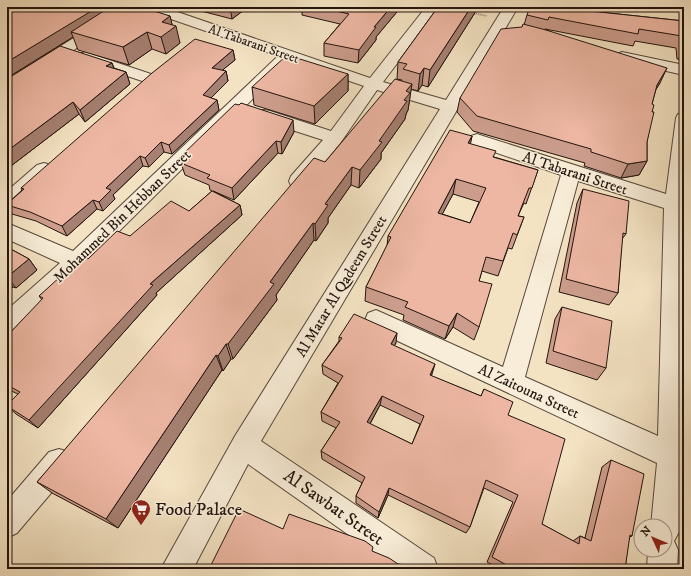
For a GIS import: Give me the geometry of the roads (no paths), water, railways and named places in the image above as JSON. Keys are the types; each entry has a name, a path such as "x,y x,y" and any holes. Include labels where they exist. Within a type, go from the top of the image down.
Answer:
{"street":[{"path":"7,87 132,7"},
{"name":"Al Tabarani Street","path":"150,7 204,34 288,55 373,84 450,106"},
{"path":"284,198 335,138 373,84 433,7"},
{"name":"Al Matar Al Qadeem Street","path":"176,569 244,445 450,106 506,21"},
{"path":"64,51 149,78"},
{"path":"608,54 684,70"},
{"name":"Mohammed Bin Hebban Street","path":"7,324 76,261 288,55"},
{"path":"236,106 335,138"},
{"path":"667,518 677,458 674,204 684,118"},
{"name":"Al Tabarani Street","path":"477,140 571,172 674,204"},
{"path":"7,202 54,160"},
{"path":"511,382 571,172"},
{"path":"7,230 76,261"},
{"name":"Al Zaitouna Street","path":"376,320 677,458"},
{"path":"7,523 74,445"},
{"name":"Al Sawbat Street","path":"244,445 423,569"},
{"path":"662,569 663,558"}],"place":[{"name":"Food Palace","path":"141,526"}]}
